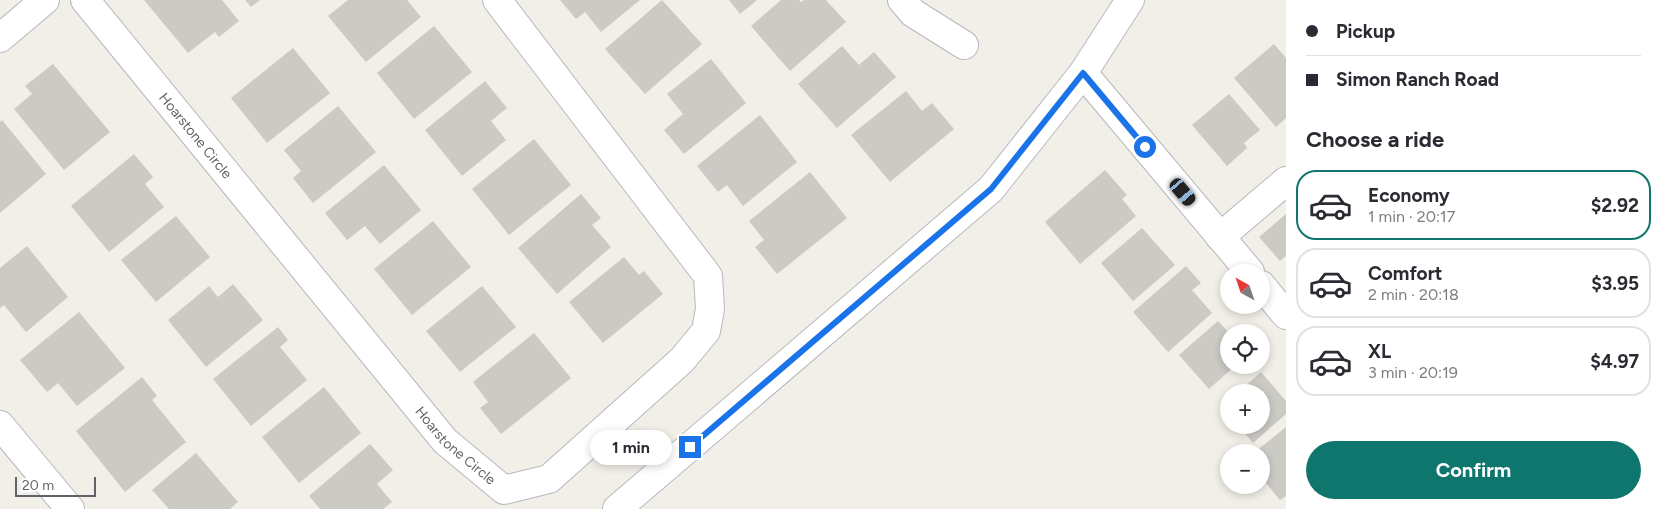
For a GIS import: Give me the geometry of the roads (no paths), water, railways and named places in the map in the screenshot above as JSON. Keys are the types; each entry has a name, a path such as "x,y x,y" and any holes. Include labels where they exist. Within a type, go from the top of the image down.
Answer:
{"street":[{"path":"0,38 46,0"},
{"name":"Hoarstone Circle","path":"85,0 444,441 504,490 549,479 556,473 682,360 706,331 710,310 708,276 497,0"},
{"path":"902,0 913,13 964,45"},
{"path":"618,509 991,189 1083,73 1130,0"},
{"path":"1083,73 1243,264"},
{"path":"1220,237 1286,181"},
{"path":"1270,296 1286,315"},
{"path":"0,425 70,509"}]}
